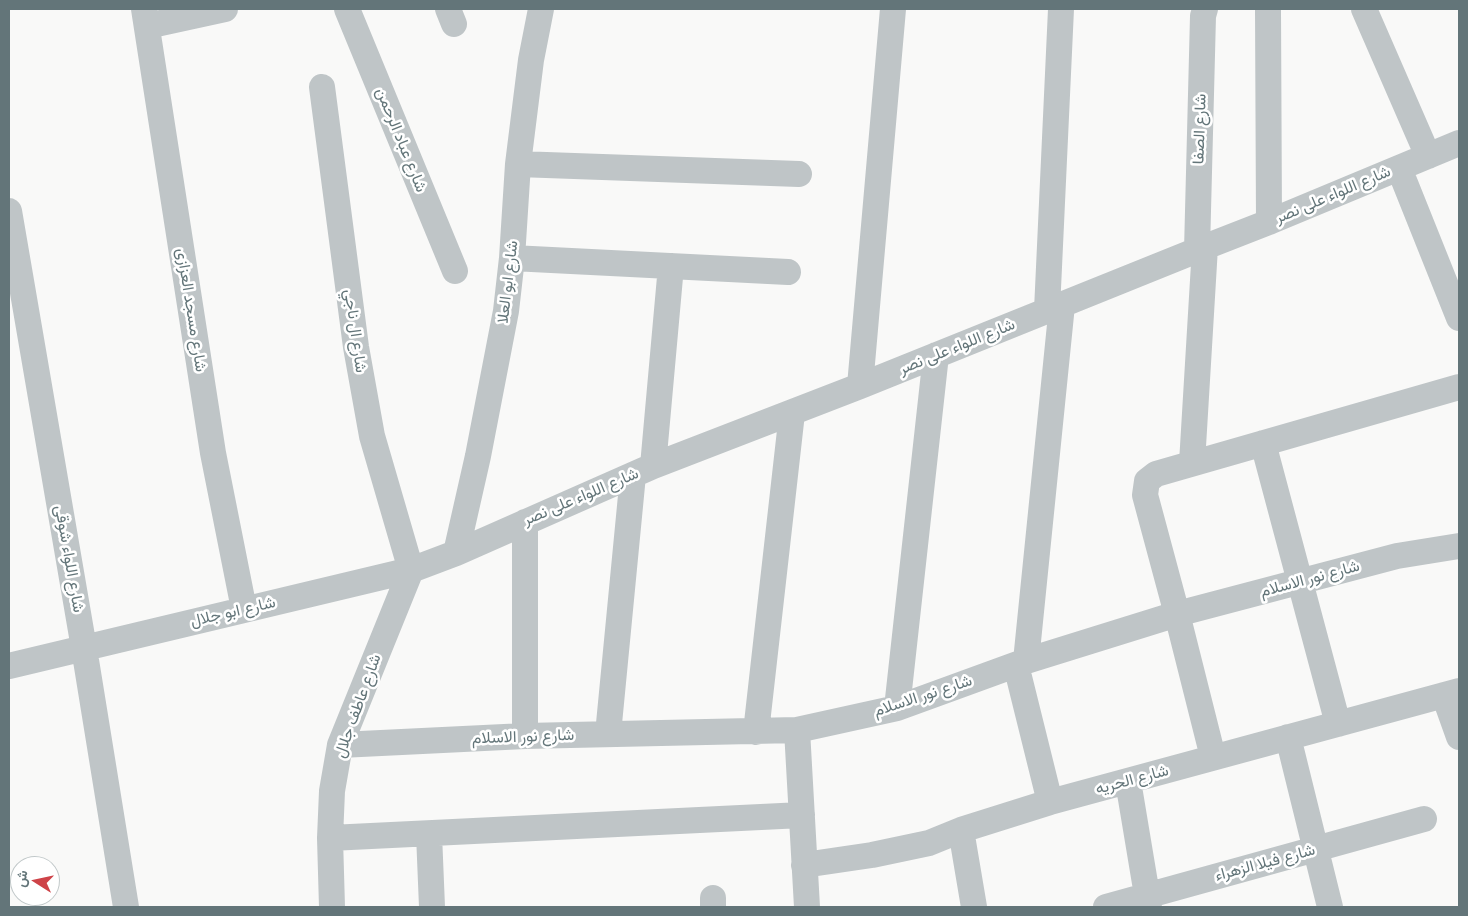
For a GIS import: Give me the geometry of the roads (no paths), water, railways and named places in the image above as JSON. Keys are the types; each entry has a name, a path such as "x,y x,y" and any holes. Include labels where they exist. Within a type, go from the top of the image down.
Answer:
{"street":[{"path":"146,17 225,9"},
{"name":"شارع عباد الرحمن","path":"347,9 455,271"},
{"name":"شارع ابو العلا","path":"456,552 478,456 506,311 512,258 518,164 531,60 540,9"},
{"path":"860,386 894,9"},
{"path":"1050,802 1021,663 1055,308 1061,9"},
{"name":"شارع الصفا","path":"1192,463 1201,248 1203,16 1205,9"},
{"path":"1268,9 1269,222"},
{"path":"1364,9 1428,156"},
{"name":"شارع مسجد العزازى","path":"146,17 213,453 244,609"},
{"name":"شارع ال ناجي","path":"322,87 356,347 372,436 411,570"},
{"name":"شارع اللواء على نصر","path":"456,552 643,471 1269,222 1459,143"},
{"path":"518,164 799,174"},
{"path":"1399,168 1459,318"},
{"name":"شارع اللواء شوقى","path":"9,211 84,648 126,907"},
{"path":"512,258 788,272"},
{"path":"608,734 671,266"},
{"path":"897,708 936,355"},
{"path":"1213,757 1145,495 1147,481 1156,474 1192,463 1459,387"},
{"path":"756,732 792,413"},
{"path":"1263,443 1338,724"},
{"path":"525,522 525,736"},
{"name":"شارع نور الاسلام","path":"340,745 525,736 798,730 897,708 1021,663 1177,614 1397,556 1459,546"},
{"name":"شارع ابو جلال","path":"9,666 411,570 456,552"},
{"name":"شارع عاطف جلال","path":"332,907 330,838 332,791 340,745 411,570"},
{"path":"1452,693 1459,737"},
{"name":"شارع الحريه","path":"804,865 872,855 929,843 961,830 1050,802 1452,693"},
{"path":"798,730 807,907"},
{"path":"1288,737 1330,907"},
{"path":"1128,781 1148,902"},
{"path":"330,838 802,815"},
{"name":"شارع فيلا الزهراء","path":"1106,907 1148,902 1316,849 1424,819"},
{"path":"961,830 974,907"},
{"path":"429,834 432,907"}]}
